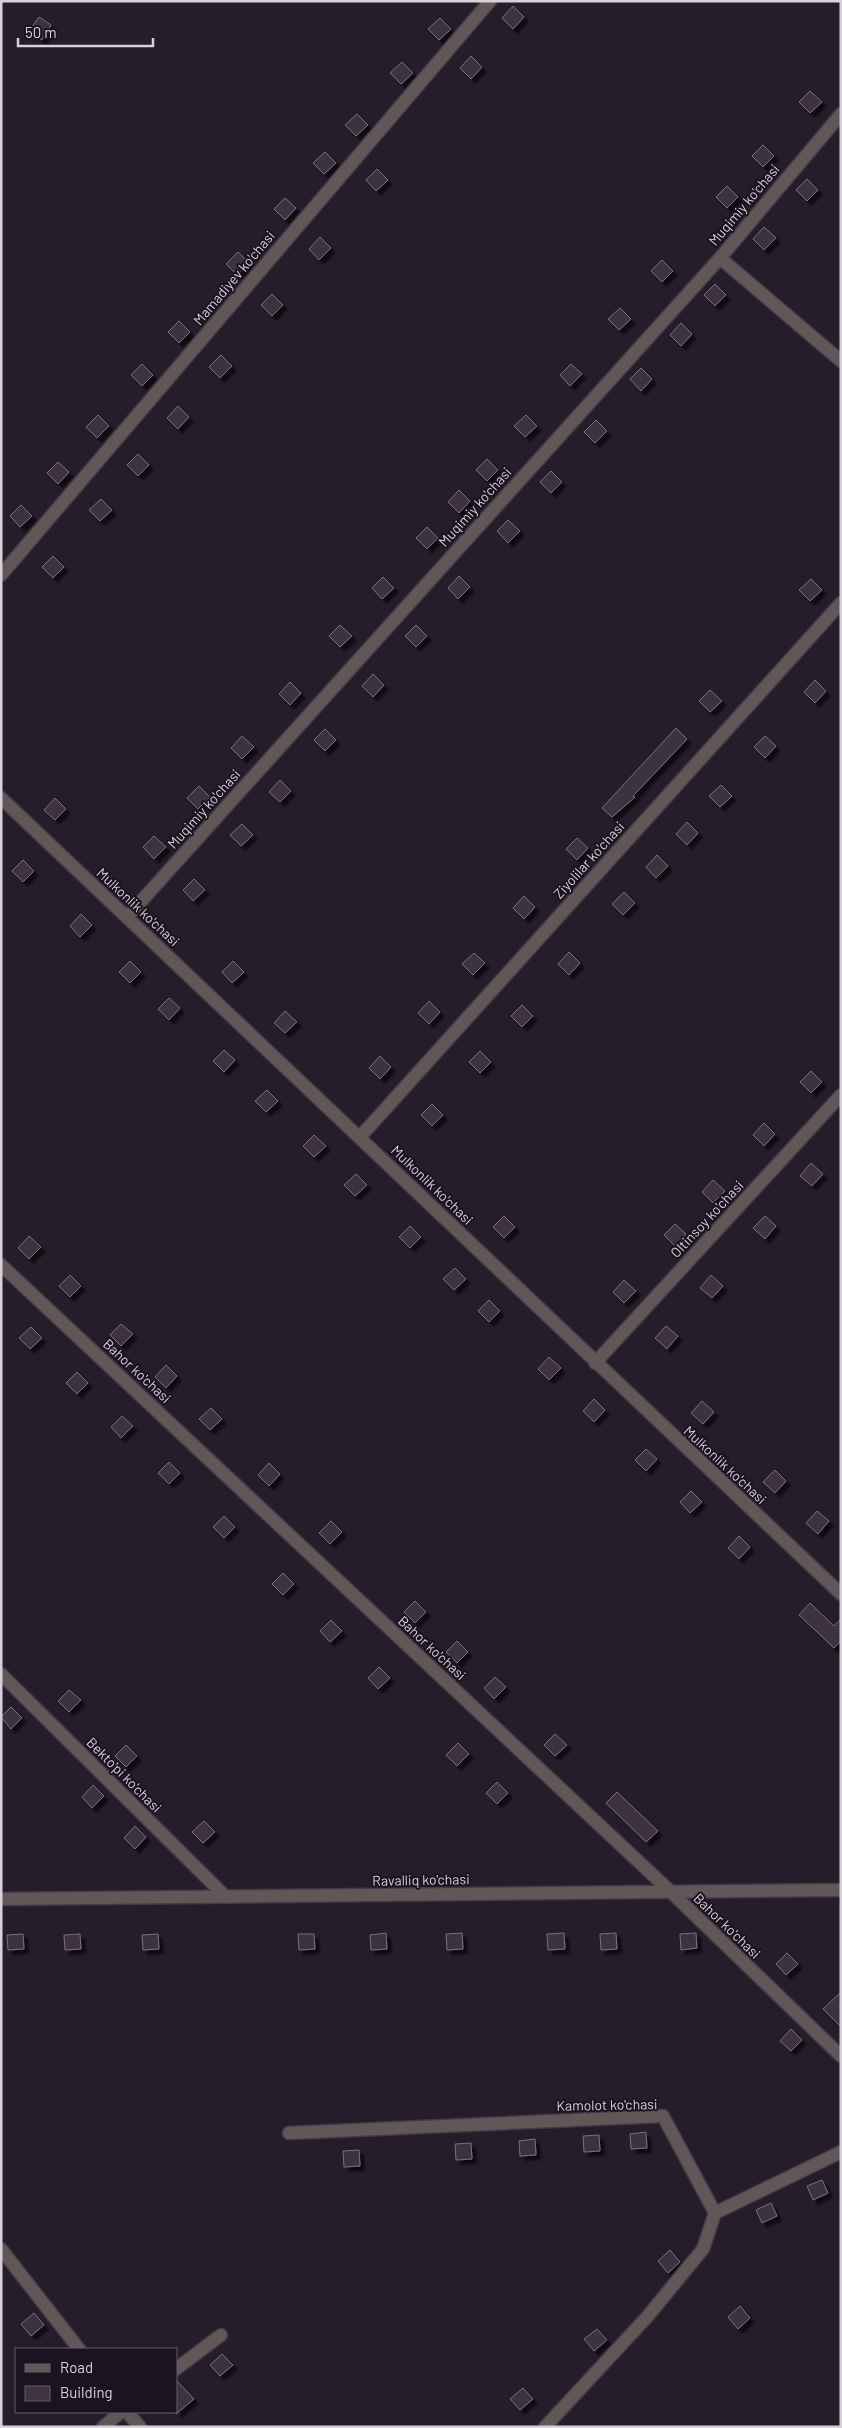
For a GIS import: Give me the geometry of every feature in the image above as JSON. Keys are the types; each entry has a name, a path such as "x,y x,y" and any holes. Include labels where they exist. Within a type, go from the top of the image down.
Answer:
{"street":[{"name":"Mamadiyev ko'chasi","path":"1,574 490,1"},
{"name":"Muqimiy ko'chasi","path":"127,917 720,258 841,114"},
{"path":"720,258 841,361"},
{"name":"Ziyolilar ko'chasi","path":"360,1137 841,603"},
{"name":"Mulkonlik ko'chasi","path":"1,798 360,1137 595,1363 841,1594"},
{"name":"Oltinsoy ko'chasi","path":"595,1363 841,1095"},
{"name":"Bahor ko'chasi","path":"1,1265 671,1892 841,2056"},
{"name":"Bekto'pi ko'chasi","path":"1,1674 226,1897"},
{"name":"Ravalliq ko'chasi","path":"1,1899 841,1890"},
{"name":"Kamolot ko'chasi","path":"288,2133 663,2116 715,2213"},
{"path":"546,2427 646,2317 703,2249 715,2213 841,2152"},
{"path":"1,2249 78,2348"},
{"path":"178,2368 222,2335"},
{"path":"103,2427 120,2413"},
{"path":"128,2413 140,2427"}],"building":[{"path":"513,6 524,17 513,29 502,18"},
{"path":"39,17 51,25 42,40 29,31"},
{"path":"440,18 451,29 439,40 428,29"},
{"path":"471,56 482,67 471,79 460,68"},
{"path":"402,62 413,73 401,84 390,73"},
{"path":"810,91 822,102 810,113 799,102"},
{"path":"357,114 368,125 356,136 345,125"},
{"path":"763,145 774,156 763,167 752,156"},
{"path":"325,152 336,163 324,174 313,163"},
{"path":"377,169 388,180 376,191 366,180"},
{"path":"807,179 818,190 807,201 796,190"},
{"path":"727,186 738,197 727,208 716,197"},
{"path":"285,198 296,208 285,220 274,209"},
{"path":"764,227 776,238 764,250 753,239"},
{"path":"320,237 331,248 319,260 309,249"},
{"path":"238,252 249,263 237,275 226,264"},
{"path":"662,260 673,271 662,282 651,271"},
{"path":"715,284 726,295 715,306 704,295"},
{"path":"272,294 283,305 272,316 261,305"},
{"path":"620,308 631,319 619,330 608,319"},
{"path":"179,321 190,332 179,343 168,332"},
{"path":"681,323 692,334 681,346 670,335"},
{"path":"221,355 232,366 220,378 209,367"},
{"path":"142,364 153,375 142,386 131,375"},
{"path":"571,364 582,374 570,386 560,375"},
{"path":"641,368 652,379 641,391 630,379"},
{"path":"178,406 189,417 178,429 167,418"},
{"path":"98,415 109,426 97,438 86,427"},
{"path":"526,415 537,426 525,437 514,426"},
{"path":"596,420 607,431 595,443 584,432"},
{"path":"138,454 149,465 138,476 127,465"},
{"path":"487,459 498,470 487,481 476,470"},
{"path":"58,462 69,472 58,484 47,473"},
{"path":"551,471 562,482 551,493 540,482"},
{"path":"459,490 470,501 459,513 448,502"},
{"path":"101,499 112,510 100,521 89,510"},
{"path":"21,505 32,516 20,527 10,516"},
{"path":"508,520 520,531 508,543 497,531"},
{"path":"427,527 438,538 427,549 416,538"},
{"path":"53,556 64,567 53,578 42,567"},
{"path":"459,576 470,587 458,599 448,588"},
{"path":"383,577 394,588 382,599 372,588"},
{"path":"811,579 822,590 810,601 799,590"},
{"path":"340,625 352,636 340,647 329,636"},
{"path":"416,625 427,636 416,647 405,636"},
{"path":"373,674 384,685 373,697 362,686"},
{"path":"815,680 826,691 815,703 804,692"},
{"path":"290,682 301,693 290,705 279,694"},
{"path":"710,690 722,701 710,712 699,701"},
{"path":"676,728 687,739 633,796 635,797 612,817 602,808"},
{"path":"325,729 336,740 325,751 314,740"},
{"path":"242,736 254,747 242,759 231,748"},
{"path":"765,736 776,746 765,758 754,747"},
{"path":"280,780 291,791 280,802 269,792"},
{"path":"721,785 732,796 720,807 709,796"},
{"path":"199,786 210,797 198,809 187,798"},
{"path":"55,798 66,809 55,820 44,810"},
{"path":"687,822 698,833 687,845 676,834"},
{"path":"242,824 253,835 241,846 230,835"},
{"path":"154,836 166,847 154,859 143,847"},
{"path":"577,838 588,848 577,860 566,849"},
{"path":"657,855 668,866 656,878 646,867"},
{"path":"23,860 34,871 23,882 12,871"},
{"path":"194,879 205,890 193,901 183,890"},
{"path":"624,892 635,903 623,915 612,904"},
{"path":"524,896 535,907 524,919 513,908"},
{"path":"81,914 92,925 80,937 70,926"},
{"path":"569,952 580,963 569,975 558,964"},
{"path":"474,953 485,963 473,975 462,964"},
{"path":"130,961 141,972 130,983 119,972"},
{"path":"233,961 244,972 232,983 222,972"},
{"path":"169,998 180,1008 169,1020 158,1009"},
{"path":"429,1001 440,1012 429,1024 418,1013"},
{"path":"522,1005 533,1016 522,1027 511,1016"},
{"path":"285,1011 297,1022 285,1033 274,1023"},
{"path":"224,1050 235,1060 224,1072 213,1061"},
{"path":"480,1051 491,1062 480,1073 469,1062"},
{"path":"380,1056 391,1067 380,1079 369,1068"},
{"path":"811,1071 822,1082 811,1093 800,1082"},
{"path":"267,1090 278,1101 266,1112 255,1101"},
{"path":"432,1104 443,1115 432,1126 421,1115"},
{"path":"764,1123 775,1134 764,1146 753,1135"},
{"path":"314,1135 326,1146 314,1157 303,1146"},
{"path":"811,1163 823,1174 812,1186 800,1176"},
{"path":"356,1174 367,1185 355,1196 344,1185"},
{"path":"713,1180 725,1191 713,1203 702,1192"},
{"path":"504,1216 515,1227 504,1238 493,1227"},
{"path":"765,1216 776,1226 765,1239 753,1228"},
{"path":"675,1224 686,1234 675,1246 664,1235"},
{"path":"410,1226 421,1237 410,1248 399,1237"},
{"path":"29,1236 41,1247 29,1259 18,1248"},
{"path":"455,1268 466,1279 454,1290 443,1279"},
{"path":"70,1275 81,1286 70,1297 59,1286"},
{"path":"711,1275 723,1286 712,1298 700,1288"},
{"path":"624,1280 636,1291 624,1303 613,1292"},
{"path":"489,1300 500,1311 489,1322 478,1311"},
{"path":"121,1324 133,1334 121,1346 110,1335"},
{"path":"666,1326 678,1336 667,1349 655,1338"},
{"path":"31,1327 42,1338 30,1349 19,1338"},
{"path":"549,1357 561,1368 549,1380 538,1369"},
{"path":"166,1365 177,1376 166,1388 155,1377"},
{"path":"77,1372 88,1383 77,1394 66,1383"},
{"path":"594,1399 605,1410 594,1422 583,1411"},
{"path":"702,1401 714,1412 703,1424 691,1413"},
{"path":"211,1408 222,1419 210,1430 199,1419"},
{"path":"122,1416 133,1426 121,1438 111,1427"},
{"path":"646,1449 657,1459 646,1471 635,1460"},
{"path":"169,1462 180,1473 169,1484 158,1473"},
{"path":"269,1463 280,1474 269,1486 258,1475"},
{"path":"775,1470 786,1481 775,1493 763,1482"},
{"path":"691,1491 702,1502 690,1513 680,1502"},
{"path":"817,1511 829,1521 818,1534 806,1523"},
{"path":"224,1516 235,1527 224,1538 213,1527"},
{"path":"331,1521 342,1532 330,1544 319,1533"},
{"path":"739,1536 750,1547 739,1559 728,1548"},
{"path":"283,1573 294,1584 283,1595 272,1584"},
{"path":"415,1601 426,1612 415,1623 404,1612"},
{"path":"810,1603 834,1626 841,1619 841,1641 834,1648 799,1615"},
{"path":"331,1620 342,1631 330,1642 320,1631"},
{"path":"457,1641 468,1652 457,1663 446,1652"},
{"path":"379,1667 390,1678 378,1689 368,1678"},
{"path":"495,1677 506,1687 494,1699 484,1688"},
{"path":"69,1690 81,1700 69,1712 58,1701"},
{"path":"11,1707 22,1718 11,1729 1,1717"},
{"path":"555,1734 567,1745 555,1756 544,1745"},
{"path":"458,1743 469,1754 457,1766 446,1755"},
{"path":"126,1745 137,1756 126,1767 115,1756"},
{"path":"497,1782 508,1793 497,1804 486,1793"},
{"path":"93,1785 104,1796 92,1808 82,1797"},
{"path":"617,1792 658,1831 646,1842 606,1803"},
{"path":"204,1821 215,1832 203,1843 192,1832"},
{"path":"135,1826 146,1837 135,1849 124,1838"},
{"path":"386,1933 387,1949 371,1950 370,1935"},
{"path":"462,1933 463,1949 447,1950 446,1934"},
{"path":"564,1933 565,1949 548,1950 547,1934"},
{"path":"616,1933 617,1949 601,1950 600,1934"},
{"path":"696,1933 697,1948 681,1950 680,1934"},
{"path":"23,1934 24,1949 8,1950 7,1935"},
{"path":"80,1934 81,1949 65,1950 64,1935"},
{"path":"158,1934 159,1949 143,1950 142,1935"},
{"path":"298,1934 314,1934 315,1949 299,1950"},
{"path":"787,1953 798,1964 786,1975 776,1964"},
{"path":"841,1992 841,2027 823,2009"},
{"path":"791,2029 802,2040 791,2051 780,2041"},
{"path":"646,2132 647,2148 631,2149 630,2134"},
{"path":"599,2135 600,2151 584,2152 583,2136"},
{"path":"535,2139 536,2155 520,2156 519,2141"},
{"path":"471,2143 472,2159 456,2160 455,2144"},
{"path":"359,2150 360,2166 344,2167 343,2151"},
{"path":"822,2180 828,2193 813,2200 807,2186"},
{"path":"771,2203 777,2216 762,2223 756,2210"},
{"path":"670,2250 680,2262 668,2273 658,2261"},
{"path":"740,2306 750,2318 738,2329 728,2317"},
{"path":"34,2313 44,2325 31,2336 21,2324"},
{"path":"597,2329 607,2340 594,2351 584,2339"},
{"path":"222,2354 233,2365 220,2376 210,2365"},
{"path":"178,2382 194,2399 178,2412"},
{"path":"523,2388 533,2399 520,2410 510,2399"}]}
